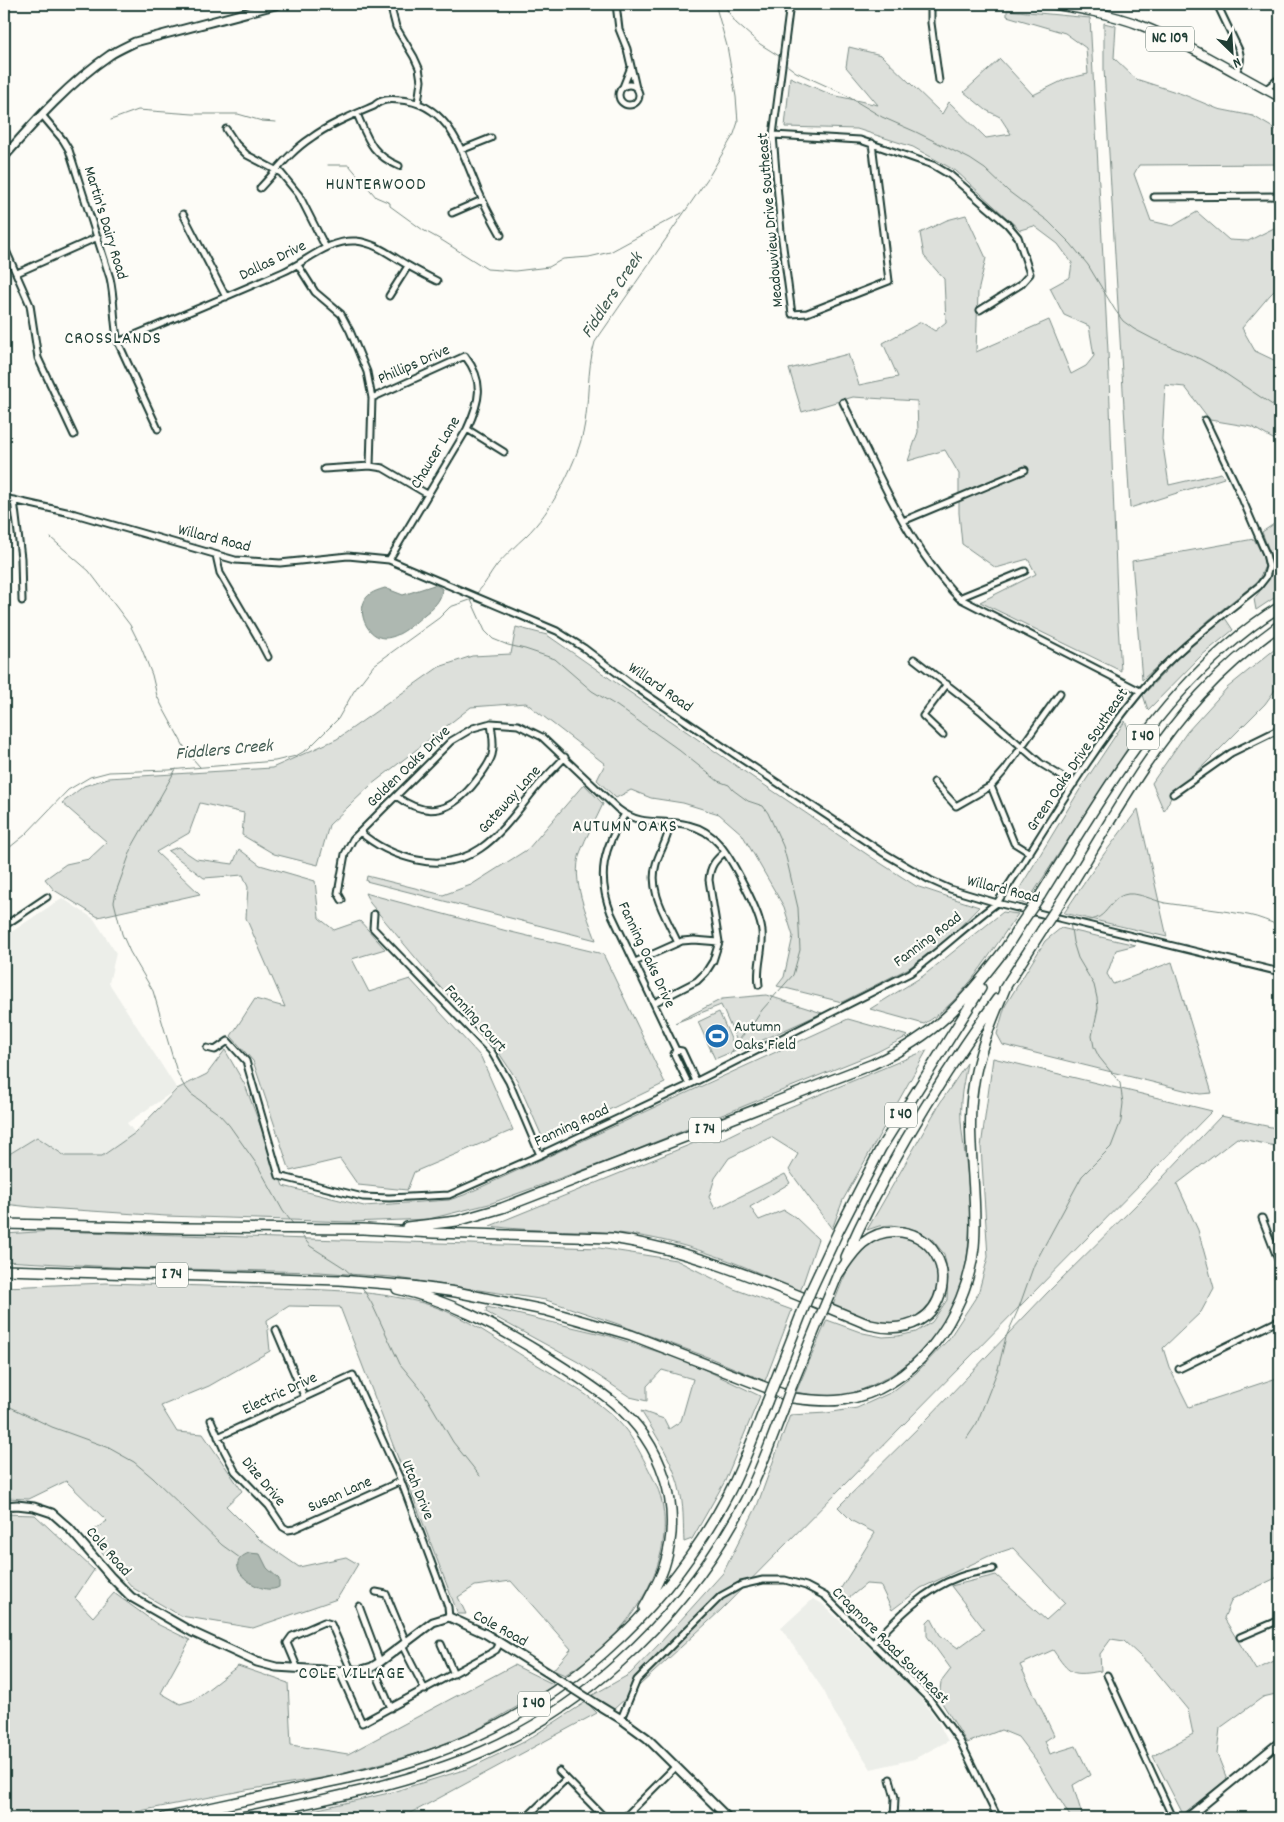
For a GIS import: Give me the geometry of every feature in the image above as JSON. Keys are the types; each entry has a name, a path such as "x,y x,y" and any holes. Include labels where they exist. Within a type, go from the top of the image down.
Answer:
{"highway":[{"name":"I 40","path":"164,1818 388,1768 473,1738 548,1696 580,1674 634,1626 670,1584 713,1521 744,1462 811,1290 838,1232 882,1148 1005,949 1122,767 1148,730 1175,697 1206,664 1239,636 1280,607"},
{"name":"I 40","path":"236,1818 403,1780 448,1766 491,1747 524,1730 573,1699 611,1670 637,1646 681,1599 710,1559 745,1500 857,1231 897,1156 1125,798 1172,730 1200,696 1230,666 1280,625"},
{"name":"I 74","path":"4,1224 182,1228 363,1229 457,1221 502,1208 873,1064 914,1043 944,1021 970,994 1005,949"},
{"name":"I 74","path":"4,1270 340,1280 456,1292 544,1310 631,1335 793,1398 819,1401 842,1400 878,1389 908,1370 929,1350 954,1314 965,1288 972,1260 975,1234 970,1132 973,1088 982,1046 1008,984"},
{"path":"363,1229 433,1233 581,1236 640,1242 698,1258 870,1325 888,1328 912,1325 925,1318 936,1302 941,1289 941,1269 932,1250 921,1239 898,1231 882,1233 864,1242 839,1273"},
{"path":"340,1280 406,1291 444,1303 484,1320 595,1389 614,1403 633,1421 648,1441 659,1461 668,1492 672,1516 670,1541 664,1567 634,1626"}],"main road":[{"name":"NC 109","path":"1051,4 1098,12 1140,25 1179,43 1280,97"}],"street":[{"path":"4,157 42,115 110,55 135,42 279,4"},
{"path":"390,4 396,27 419,68 421,81 418,104"},
{"path":"616,4 619,29 627,49 639,94 639,99 633,105 628,105 624,104 620,97 631,66"},
{"name":"Meadowview Drive Southeast","path":"790,4 773,135 781,232 792,314 807,313 889,280 872,143"},
{"path":"931,4 931,23 939,81"},
{"path":"1217,4 1240,50 1240,65 1235,73"},
{"path":"1266,89 1280,78"},
{"path":"622,89 630,86 636,88"},
{"path":"260,188 285,160 309,138 325,128 379,102 402,100 430,109 451,130 482,200 501,235"},
{"path":"356,114 376,152 385,160 399,166"},
{"name":"Martin's Dairy Road","path":"42,115 64,140 69,150 98,236 113,291 114,329 118,342 158,429"},
{"path":"226,129 236,144 247,155 281,173 299,196 326,248"},
{"path":"773,135 847,138 872,143 933,166 950,175 1007,224 1018,237 1030,274 1020,285 980,310"},
{"path":"461,150 491,138"},
{"path":"1154,197 1280,196"},
{"path":"452,213 482,200"},
{"path":"183,214 226,297"},
{"path":"17,273 98,236"},
{"name":"Dallas Drive","path":"118,342 298,265 326,248 341,242 355,241 375,245 408,266 437,281"},
{"path":"4,246 32,312 38,358 74,436"},
{"path":"298,265 315,292 341,314 367,372 372,398 370,466"},
{"path":"389,296 408,266"},
{"name":"Phillips Drive","path":"372,398 465,356"},
{"name":"Chaucer Lane","path":"389,560 467,429 476,408 477,374 465,356"},
{"path":"843,402 903,521 944,582 959,598 1140,691"},
{"name":"Green Oaks Drive Southeast","path":"998,903 1106,736 1140,691 1169,660 1259,586 1266,577 1269,567 1266,554 1205,420"},
{"path":"467,429 504,452"},
{"path":"324,469 370,466 382,468 427,494"},
{"path":"903,521 1025,470"},
{"name":"Willard Road","path":"4,498 75,514 242,561 269,563 348,556 389,560 557,631 737,756 908,868 944,887 998,903 1280,972"},
{"path":"14,500 21,558 22,601"},
{"path":"216,555 220,573 268,657"},
{"path":"959,598 1025,571"},
{"path":"914,659 947,684 1040,763 1074,784"},
{"path":"943,735 923,716 947,684"},
{"path":"934,782 956,806 991,786 1005,770 1020,746 1060,693"},
{"path":"396,796 410,805 427,810 440,809 458,802 490,762 493,749 491,723"},
{"name":"Golden Oaks Drive","path":"342,900 338,893 345,854 349,844 360,832 458,736 474,728 491,723 510,724 534,732 550,743 625,814 640,820 685,824 699,828 710,835 725,852 753,904 761,924 762,944 759,985"},
{"path":"1173,794 1231,753 1278,730 1280,739"},
{"name":"Gateway Lane","path":"360,832 378,846 406,858 437,862 467,856 486,846 504,829 537,787 565,757"},
{"path":"991,786 1014,843 1030,853"},
{"name":"Fanning Oaks Drive","path":"625,814 608,844 605,858 603,879 608,907 676,1050 674,1054 689,1085"},
{"path":"670,824 668,837 656,864 654,893 678,942"},
{"path":"654,1003 691,985 702,977 713,961 719,942 709,880 710,867 715,859 725,852"},
{"path":"4,926 47,897"},
{"name":"Fanning Road","path":"208,1048 215,1050 228,1041 246,1061 279,1176 363,1197 389,1198 449,1195 540,1155 689,1085 910,973 943,949 972,922 998,903"},
{"name":"Fanning Court","path":"374,914 373,928 491,1051 509,1082 540,1155"},
{"path":"635,962 678,942 694,940 719,942"},
{"name":"Fanning Oaks Drive","path":"676,1050 682,1051 696,1081"},
{"path":"1262,1218 1280,1265"},
{"path":"1179,1369 1280,1320"},
{"path":"276,1330 304,1396"},
{"name":"Electric Drive","path":"218,1437 353,1375"},
{"name":"Utah Drive","path":"353,1375 401,1482 448,1607 449,1618"},
{"name":"Dize Drive","path":"211,1420 235,1471 269,1506 283,1527 288,1530"},
{"name":"Susan Lane","path":"288,1530 401,1482"},
{"name":"Cole Road","path":"4,1506 34,1507 52,1513 74,1533 124,1591 140,1604 219,1646 257,1662 276,1667 339,1671 362,1670 380,1662 433,1622 449,1618 486,1634 648,1738 728,1818"},
{"path":"873,1643 919,1599 939,1586 960,1577 993,1569"},
{"name":"Cragmore Road Southeast","path":"621,1719 637,1680 721,1596 741,1585 763,1580 780,1580 806,1586 825,1596 930,1700 960,1741 998,1818"},
{"path":"376,1592 386,1594 403,1645 425,1690"},
{"path":"358,1606 380,1662"},
{"path":"1240,1637 1280,1620"},
{"path":"298,1667 287,1642 292,1636 324,1622 331,1624 351,1670"},
{"path":"339,1671 362,1723 496,1650 500,1643"},
{"path":"441,1644 454,1674"},
{"path":"376,1673 391,1708"},
{"path":"1107,1675 1173,1818"},
{"path":"1187,1818 1280,1742"},
{"path":"624,1818 676,1766"},
{"path":"558,1772 605,1818"},
{"path":"526,1818 566,1779"},
{"path":"890,1779 896,1807 894,1818"}],"shaded area":[{"path":"1007,10 1090,18 1108,351 1121,671 980,602 1036,574 1028,559 996,568 962,544 959,513 959,474 945,450 908,461 918,432 917,401 853,397 802,412 789,369 848,354 859,385 898,377 883,343 921,322 935,331 946,322 944,279 924,256 920,233 947,220 966,215 986,258 978,292 976,352 1049,320 1071,374 1086,366 1094,356 1089,326 1064,315 1050,288 1070,277 1072,263 1058,244 1034,226 1020,230 956,171 913,147 857,129 785,127 790,77 832,95 878,105 846,67 849,47 881,55 942,114 949,102 986,138 1011,134 1000,117 986,110 964,92 1000,59 1033,95 1066,79 1088,74 1086,48 1065,33 1007,16"},
{"path":"1104,23 1116,26 1114,58 1136,79 1182,94 1218,109 1253,116 1280,132 1280,164 1139,165 1134,174 1151,221 1173,226 1197,212 1229,240 1248,241 1280,225 1280,285 1242,328 1255,351 1276,361 1280,358 1280,443 1252,427 1210,420 1185,387 1165,385 1162,439 1169,485 1221,473 1224,478 1130,508 1104,69"},
{"path":"1280,520 1280,594 1256,610 1254,599 1276,569 1262,532"},
{"path":"1254,539 1262,554 1265,566 1258,581 1210,619 1142,680 1132,561"},
{"path":"434,585 442,589 439,600 412,626 396,636 385,638 379,637 369,630 362,612 366,598 371,594 385,588 403,595"},
{"path":"1225,618 1233,630 1201,656 1148,710 1143,695 1178,658"},
{"path":"516,627 547,635 745,772 916,886 979,907 952,935 909,968 842,1002 777,986 784,977 793,936 784,907 742,834 719,814 683,803 651,798 631,790 616,798 597,780 605,764 526,703 471,707 371,785 329,825 318,865 274,854 242,835 244,813 200,803 189,833 156,852 200,894 98,917 54,890 45,879 66,864 89,859 107,842 62,803 84,786 108,778 272,768 337,739 439,667 472,656 511,654"},
{"path":"1280,645 1280,683 1265,704 1173,794 1164,811 1152,783 1187,732 1227,688"},
{"path":"1125,721 1133,740 1026,904 1019,902 1018,891 1082,786"},
{"path":"584,784 603,804 582,847 577,875 581,898 596,940 366,881 367,876 443,895 471,885 528,849"},
{"path":"1138,809 1167,937 1064,913 1104,854"},
{"path":"178,847 196,859 233,864 239,849 260,865 315,881 319,918 334,930 360,921 385,949 352,959 369,992 410,979 481,1057 513,1130 414,1172 407,1190 358,1185 340,1159 290,1171 253,1061 231,1036 255,999 285,1007 246,918 248,887 243,875 204,878 168,851"},
{"path":"365,893 507,931 603,954 665,1083 544,1141 517,1080 487,1035 439,986 370,903"},
{"path":"62,898 94,919 116,953 109,983 177,1089 127,1123 135,1133 102,1156 65,1156 37,1137 6,1156 4,1155 4,937"},
{"path":"1003,912 1018,914 976,974 939,1014 924,1024 870,1009 923,976"},
{"path":"1061,928 1136,945 1116,950 1107,974 1113,984 1172,962 1212,1093 1200,1094 1003,1045 997,1034 1005,1006 1045,941"},
{"path":"766,995 822,1013 741,1050 721,1005 675,1023 722,999"},
{"name":"Autumn Oaks Field","path":"719,1012 736,1050 715,1059 698,1022"},
{"path":"848,1019 908,1036 877,1052 616,1158 489,1204 429,1219 351,1222 166,1216 4,1204 4,1155 6,1156 37,1137 65,1156 102,1156 135,1133 177,1089 207,1074 225,1050 245,1085 283,1186 364,1206 449,1200 464,1195"},
{"path":"927,1050 843,1200 832,1229 789,1170 798,1154 771,1137 729,1158 715,1178 709,1197 715,1209 785,1174 790,1183 750,1207 759,1220 784,1210 795,1217 818,1239 800,1292 760,1273 719,1257 657,1239 617,1233 490,1226 699,1141 720,1140 773,1114"},
{"path":"993,1058 1212,1111 721,1610 613,1710 591,1696 630,1674 723,1573 757,1506 790,1415 827,1413 857,1408 892,1392 916,1373 948,1340 978,1294 988,1257 981,1147"},
{"path":"967,1063 961,1110 970,1207 969,1233 967,1259 953,1306 941,1328 924,1348 903,1367 884,1379 862,1390 843,1395 796,1392 827,1320 863,1333 883,1337 898,1336 916,1332 932,1322 947,1300 948,1273 944,1254 932,1239 916,1230 892,1225 879,1226 867,1230 940,1103"},
{"path":"1221,1116 1280,1129 1280,1147 1237,1138 1177,1184 1198,1230 1214,1288 1201,1312 1163,1348 1169,1367 1189,1407 1280,1377 1280,1576 1232,1599 1224,1618 1256,1670 1280,1658 1280,1693 1263,1697 1220,1728 1217,1754 1227,1779 1183,1814 1153,1756 1193,1734 1188,1710 1155,1670 1124,1641 1111,1639 1100,1654 1101,1671 1072,1672 1063,1665 1053,1650 1020,1665 1054,1735 1045,1741 1050,1754 1076,1746 1090,1775 1073,1785 1083,1818 1071,1818 1039,1765 1018,1737 1001,1730 967,1743 939,1698 941,1682 951,1669 927,1636 927,1622 931,1618 940,1635 958,1648 984,1629 951,1586 996,1575 1046,1620 1065,1603 1013,1548 989,1556 921,1588 892,1610 880,1585 866,1584 849,1598 838,1593 875,1533 852,1521 838,1507 929,1417 1047,1293 1143,1198"},
{"path":"52,1231 599,1248 676,1260 734,1289 792,1310 765,1381 710,1358 546,1300 391,1277 319,1272 133,1268 4,1261 4,1234"},
{"path":"894,1235 916,1241 932,1257 937,1267 939,1277 938,1288 935,1298 929,1307 908,1322 891,1324 874,1321 833,1305 855,1257 870,1243 884,1236"},
{"path":"106,1283 312,1289 391,1296 430,1305 470,1323 587,1396 618,1421 630,1436 654,1480 663,1508 664,1529 661,1551 655,1572 646,1592 621,1628 606,1644 590,1658 565,1675 553,1670 571,1649 511,1581 475,1586 458,1597 466,1614 458,1614 340,1307 289,1306 267,1320 270,1351 209,1386 161,1406 177,1432 203,1434 242,1491 226,1506 260,1540 299,1567 346,1557 358,1564 337,1599 253,1628 181,1616 133,1588 87,1535 107,1521 66,1481 29,1499 4,1498 4,1287"},
{"path":"487,1307 610,1336 689,1362 760,1396 725,1481 692,1539 684,1542 682,1502 675,1473 660,1441 641,1411 664,1419 669,1429 681,1421 693,1379 662,1370 647,1386 647,1401 630,1397 578,1362 486,1312"},
{"path":"4,1514 35,1515 94,1570 75,1598 93,1617 114,1593 157,1624 190,1640 161,1693 180,1704 194,1700 238,1666 288,1683 291,1745 348,1754 514,1665 555,1685 473,1732 423,1752 334,1776 246,1790 114,1818 4,1818"},
{"path":"249,1553 260,1554 267,1568 279,1579 279,1587 271,1589 262,1588 245,1579 238,1565 240,1558"},
{"path":"813,1599 821,1603 915,1690 937,1720 948,1741 914,1759 871,1769 834,1712 824,1691 781,1628"},
{"path":"586,1702 597,1713 402,1818 278,1818 389,1793 470,1768 524,1742"}],"waterway":[{"name":"Fiddlers Creek","path":"477,593 497,565 535,526 561,488 574,460 583,433 587,410 590,364 595,342 708,178 734,134 738,122 736,97 727,46 716,7 718,4"},
{"path":"723,4 736,23 760,44 779,56"},
{"path":"788,66 796,72 842,93 882,117 970,159 985,169 1008,191 1048,221 1071,244 1088,265 1123,321 1155,340 1200,359 1220,370 1280,410"},
{"path":"111,120 138,110 193,114 238,114 262,121 276,122"},
{"path":"328,165 349,165 376,197 390,203 390,206 423,230 487,269 515,271 549,267 563,259 589,257 610,252 682,213"},
{"path":"51,538 89,571 130,625 152,675 157,696 187,752 200,767"},
{"name":"Fiddlers Creek","path":"4,852 25,835 68,790 90,777 109,772 169,770 275,761 296,756 308,749 338,719 354,691 374,665 439,618 450,607 473,599"},
{"path":"471,600 485,631 493,639 555,659 592,691 617,706 675,747 718,781 729,785 748,801 763,806 768,813 783,846 798,908 800,950 793,975 762,1010 753,1024 737,1042 730,1055"},
{"path":"176,769 133,845 116,892 114,902 122,934 130,952 153,991 177,1072 183,1084 191,1094 219,1114 229,1125 258,1166 283,1211 294,1225"},
{"path":"1069,916 1082,920 1092,920 1105,912 1120,896 1133,894 1165,903 1252,916 1280,926"},
{"path":"967,1438 977,1423 998,1369 1006,1337 1034,1265 1082,1176 1111,1147 1121,1121 1123,1103 1120,1083 1099,1057 1094,1047 1092,1036 1098,1008 1097,998 1094,985 1078,958 1070,922"},
{"path":"299,1232 310,1246 343,1267 355,1278"},
{"path":"362,1287 400,1364 424,1393 453,1442 480,1476"},
{"path":"4,1404 52,1427 107,1447 134,1462 222,1545 240,1558"}],"place":[{"name":"Autumn Oaks Field","path":"717,1036"}],"district":[{"name":"HUNTERWOOD","path":"376,185"},
{"name":"CROSSLANDS","path":"113,339"},
{"name":"AUTUMN OAKS","path":"625,827"},
{"name":"COLE VILLAGE","path":"352,1674"}]}
